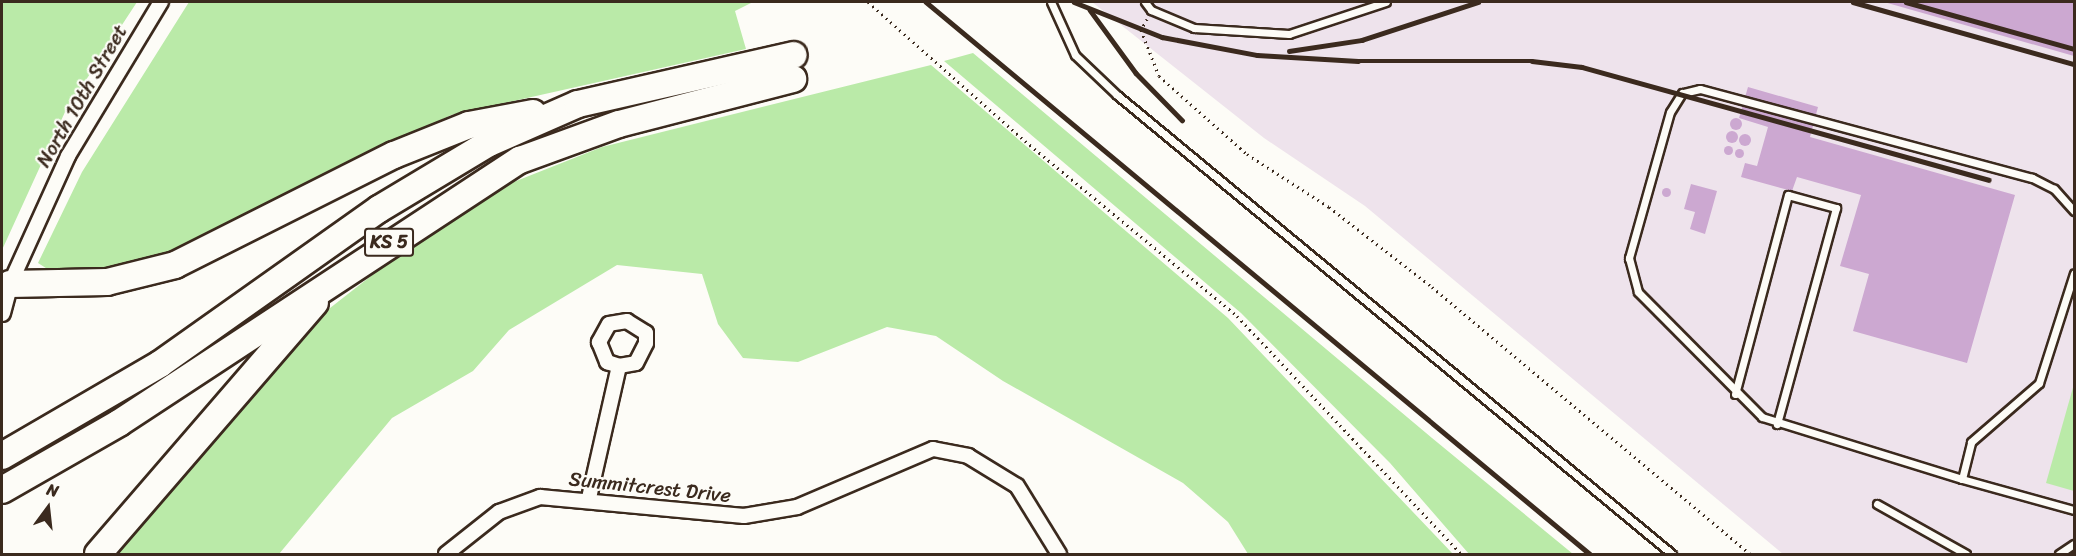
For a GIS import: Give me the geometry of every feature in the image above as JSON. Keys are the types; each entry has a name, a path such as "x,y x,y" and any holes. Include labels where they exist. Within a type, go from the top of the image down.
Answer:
{"highway":[{"name":"KS 5","path":"2,456 160,364 379,209 489,143 578,104 793,67 620,123 520,160 344,271 119,423 11,486"},
{"path":"10,284 107,282 176,265 394,155 469,125 578,104"},
{"path":"98,555 344,271"}],"street":[{"name":"North 10th Street","path":"2,313 10,284 68,156 161,2"},
{"path":"589,498 619,366"},
{"name":"Summitcrest Drive","path":"446,555 474,528 513,505 540,497 589,498 744,516 807,503 920,451 952,451 987,465 1017,486 1059,555"}],"lane":[{"path":"1051,2 1075,55 1117,95 1672,555"},
{"path":"1145,2 1151,10 1194,28 1289,34 1386,2"},
{"path":"2074,211 2054,189 2032,178 1700,89 1682,93 1670,112 1629,258 1638,292 1735,393 1777,424 2074,510"},
{"path":"1735,393 1788,195 1836,208 1777,424"},
{"path":"1962,479 1971,442 2039,383 2074,273"},
{"path":"1877,504 1966,555"},
{"path":"2059,555 2074,544"}],"path":[{"path":"868,2 1025,141 1237,316 1461,555"},
{"path":"1151,10 1141,30 1159,76 1246,154 1329,207 1432,287 1750,555"}],"shaded area":[{"path":"1092,2 2074,2 2074,554 1783,554 1365,206 1264,138"}],"green space":[{"path":"2,2 137,2 65,112 2,250"},
{"path":"189,2 753,2 735,11 746,49 451,115 168,254 105,270 49,270 38,263 82,172"},
{"path":"973,53 1573,554 1469,554 1390,463 1241,313 944,61"},
{"path":"931,65 1228,318 1453,554 1248,554 1228,522 1183,483 1003,381 936,336 887,327 798,362 743,358 718,324 702,274 617,265 509,330 473,371 392,418 279,554 116,554 307,326 403,251 501,187 602,147"},
{"path":"2074,384 2074,491 2046,483"}],"building":[{"path":"1884,2 2074,2 2074,56"},
{"path":"1748,87 1818,107 1810,137 2015,195 1967,363 1853,331 1869,274 1840,266 1861,195 1797,177 1792,191 1741,177 1745,163 1757,166 1768,127 1739,118"},
{"path":"1736,118 1742,124 1736,130 1730,124"},
{"path":"1732,131 1738,137 1732,143 1726,137"},
{"path":"1745,134 1751,140 1745,146 1739,140"},
{"path":"1728,145 1733,150 1728,155 1723,150"},
{"path":"1739,148 1744,153 1739,158 1734,153"},
{"path":"1691,184 1717,191 1705,234 1690,229 1695,212 1684,209"},
{"path":"1666,187 1671,192 1666,197 1661,192"}],"railway":[{"path":"926,2 1590,554"},
{"path":"1074,2 1162,37 1257,55 1358,61 1532,61 1582,67 1989,180"},
{"path":"1289,51 1362,40 1478,2"},
{"path":"1853,2 2074,64"},
{"path":"1906,2 2074,49"},
{"path":"1090,10 1136,73 1182,120"}]}
